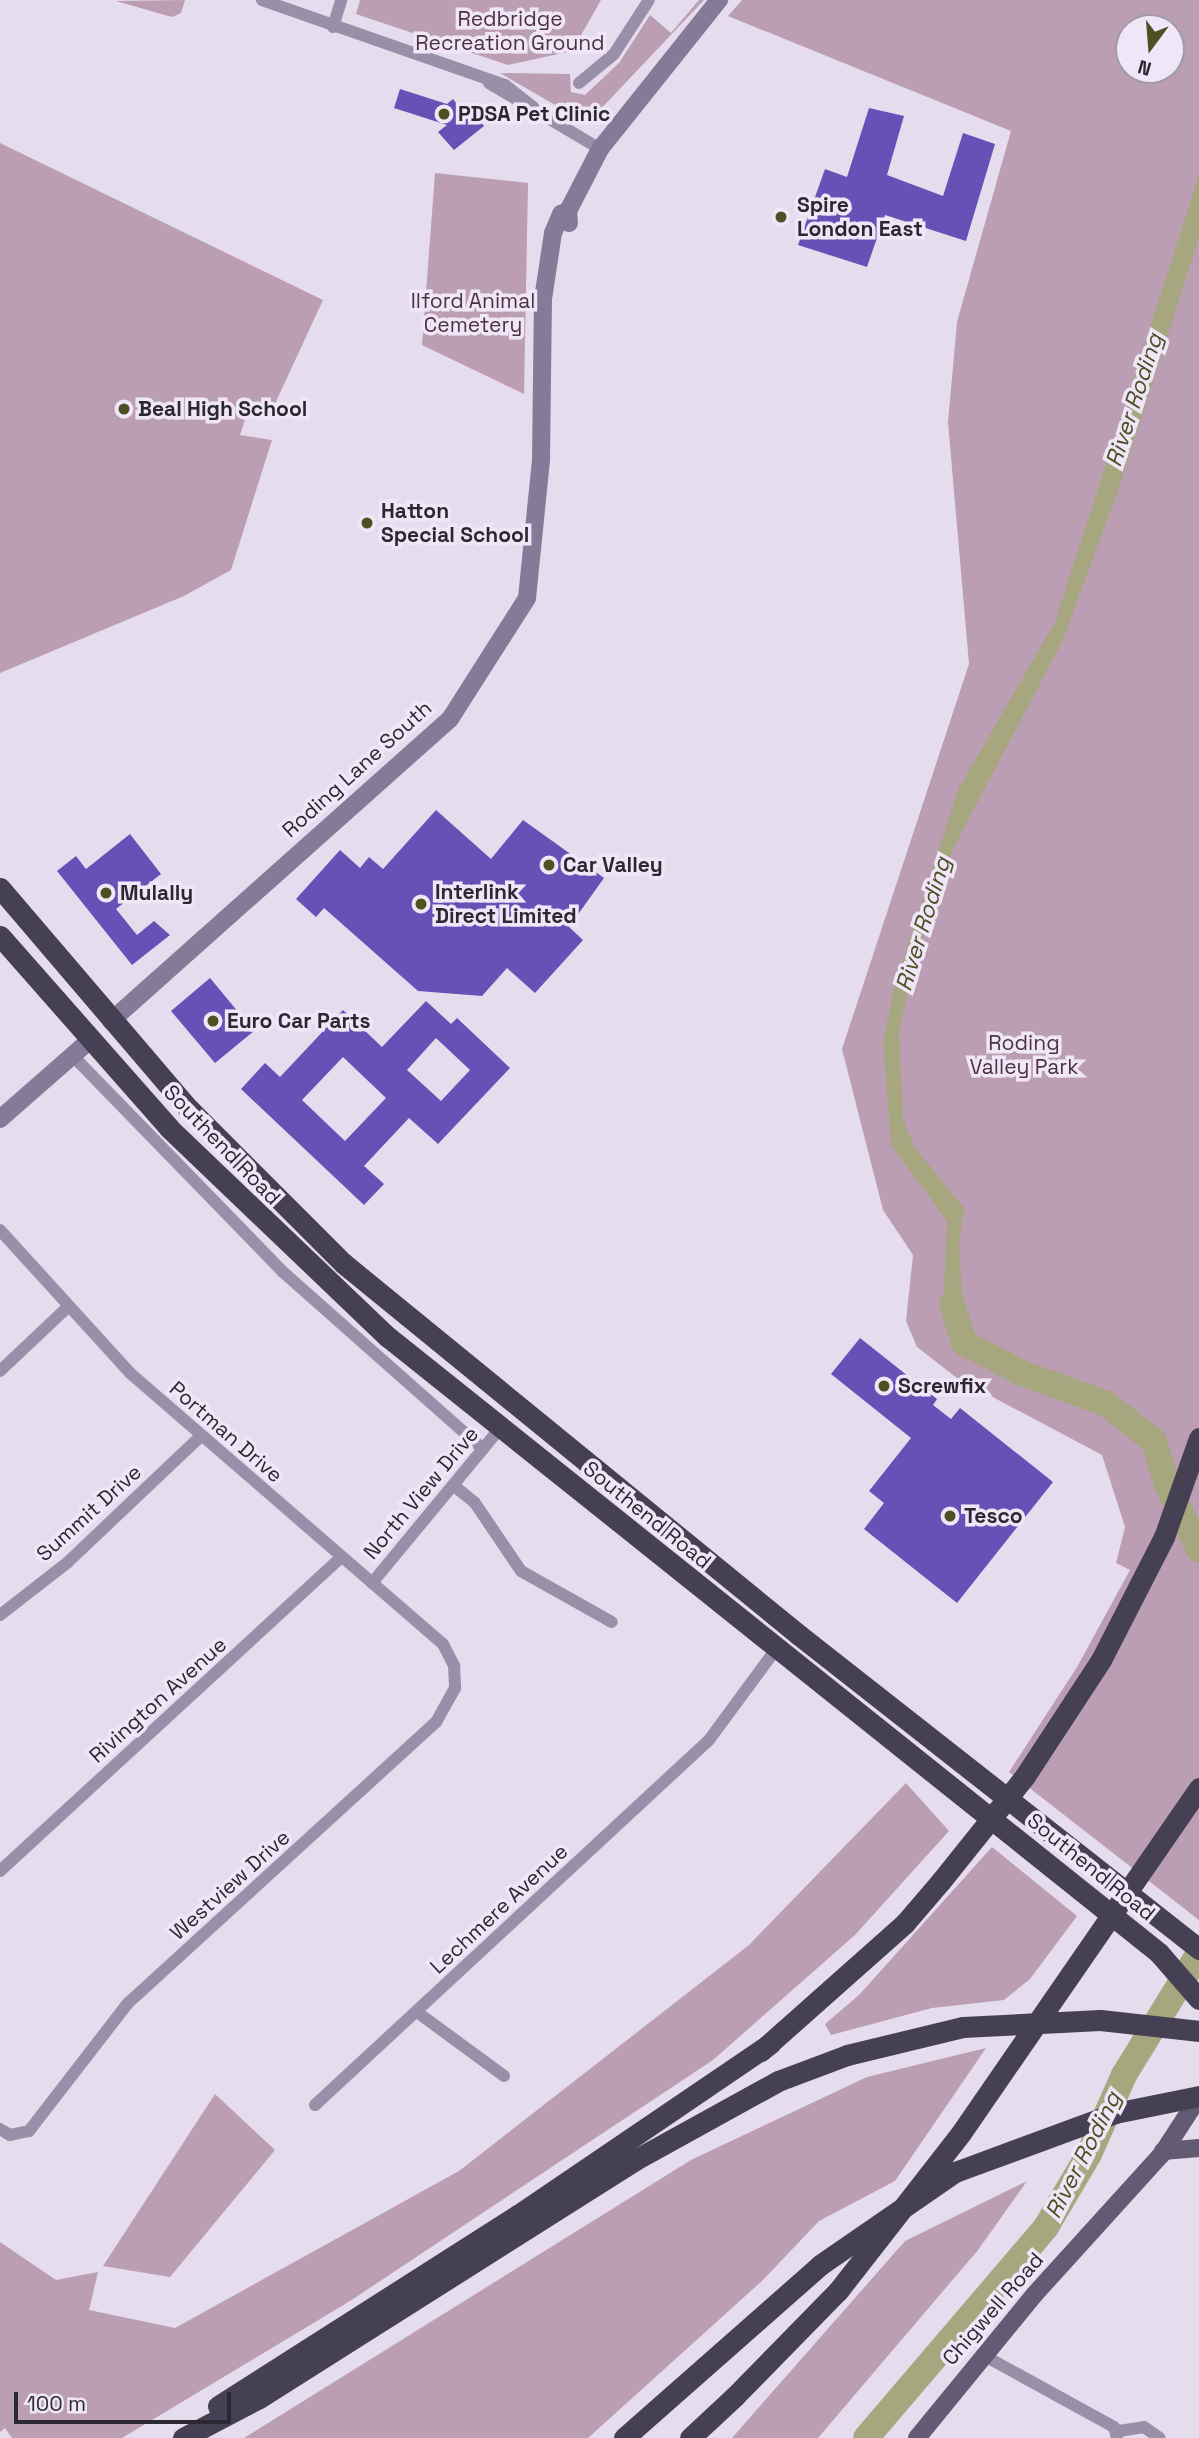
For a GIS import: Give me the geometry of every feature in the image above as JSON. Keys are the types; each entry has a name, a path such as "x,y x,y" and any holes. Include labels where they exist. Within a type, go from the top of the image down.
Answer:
{"highway":[{"name":"Southend Road","path":"0,888 111,1021 278,1200 430,1338 1197,1948"},
{"name":"Southend Road","path":"0,936 91,1039 259,1220 388,1338 1178,1970 1197,1995"},
{"path":"407,2306 624,2158 770,2044 905,1923 1025,1776 1101,1660 1164,1537 1199,1438"},
{"path":"690,2438 838,2291 961,2133 1199,1788"},
{"path":"183,2438 407,2306 635,2160 778,2081 847,2055 963,2026 1100,2020 1199,2031"},
{"path":"167,2438 518,2216 770,2044"},
{"path":"624,2438 820,2265 888,2215 954,2172 1028,2141 1128,2109 1199,2096"}],"main road":[{"name":"Chigwell Road","path":"917,2438 983,2355 1163,2151 1199,2096"},
{"path":"1163,2151 1199,2148"}],"street":[{"path":"262,0 526,96 533,107 600,149"},
{"path":"333,27 341,0"},
{"path":"579,83 614,54 649,0"},
{"name":"Roding Lane South","path":"111,1021 450,719 527,598 541,459 540,337 561,214 568,211 600,149 719,0"},
{"path":"0,1119 91,1039"},
{"path":"72,1055 283,1272 483,1448"},
{"name":"Portman Drive","path":"0,1230 130,1373 443,1644"},
{"path":"0,1371 68,1307"},
{"name":"North View Drive","path":"372,1583 500,1428"},
{"name":"Summit Drive","path":"0,1615 68,1562 201,1436"},
{"path":"453,1485 475,1503 521,1571 612,1622"},
{"name":"Rivington Avenue","path":"0,1871 341,1557"},
{"name":"Westview Drive","path":"1,2129 10,2135 29,2131 128,2003 436,1722 455,1688 454,1666 443,1644"},
{"name":"Lechmere Avenue","path":"315,2105 709,1740 776,1649"},
{"path":"417,2012 504,2076"},
{"path":"983,2355 1118,2434 1144,2427 1160,2438"}],"green space":[{"path":"185,0 181,13 172,17 116,1"},
{"name":"Redbridge Recreation Ground","path":"360,0 601,0 572,51 508,65 356,14"},
{"path":"699,0 704,0 595,115 576,117 500,73 570,74 571,92 585,95 619,63 650,15 671,33"},
{"name":"Roding Valley Park","path":"742,0 1199,0 1199,1920 1009,1772 1077,1667 1130,1570 1116,1563 1125,1527 1102,1455 957,1378 917,1347 906,1321 913,1255 883,1210 842,1049 969,664 948,422 957,322 1011,131 728,16"},
{"name":"Beal High School","path":"0,143 323,300 273,408 251,401 240,435 272,440 231,570 184,596 0,673"},
{"name":"Ilford Animal Cemetery","path":"435,173 528,183 524,394 422,345"},
{"path":"906,1783 949,1831 855,1935 713,2060 350,2301 122,2438 12,2438 5,2428 0,2432 0,2242 56,2280 98,2272 89,2310 175,2328 459,2171 749,1945"},
{"path":"992,1847 1077,1916 1030,1979 1004,2000 932,2008 831,2035 825,2024 859,1995"},
{"path":"986,2048 895,2181 819,2221 763,2280 588,2438 244,2438 691,2160 867,2077"},
{"path":"215,2094 275,2150 170,2277 103,2266"},
{"path":"1027,2181 978,2250 818,2438 732,2438 905,2241"}],"water":[{"path":"1199,175 1199,237 1118,491 1062,642 954,847 914,964 899,1031 903,1119 915,1148 964,1208 959,1246 965,1327 955,1348 943,1313 947,1221 891,1145 883,1040 895,984 959,788 1055,622"}],"building":[{"name":"PDSA Pet Clinic","path":"400,89 447,104 453,99 460,108 466,103 484,126 454,150 438,132 447,125 394,108"},
{"name":"Spire London East","path":"869,108 904,116 887,175 943,196 963,133 995,144 966,241 885,215 867,267 798,245 825,169 847,177"},
{"name":"Interlink Direct Limited","path":"436,810 491,859 523,820 604,878 569,927 583,940 535,993 507,968 482,996 418,991 324,908 316,917 296,899 340,850 360,868 369,857 383,869"},
{"name":"Mulally","path":"130,834 161,874 116,909 137,935 154,921 170,935 132,965 57,871 76,856 86,869"},
{"name":"Euro Car Parts","path":"210,978 254,1031 215,1063 171,1011"},
{"path":"426,1001 451,1024 457,1018 510,1068 438,1144 409,1118 364,1166 384,1184 364,1205 241,1089 265,1063 280,1077 343,1010 382,1047","holes":["436,1038 470,1070 441,1101 407,1070","343,1057 386,1098 345,1141 302,1100"]},
{"name":"Tesco","path":"860,1338 937,1399 933,1405 951,1419 960,1408 1053,1482 957,1603 864,1529 884,1503 869,1491 911,1438 831,1374"}],"waterway":[{"name":"River Roding","path":"952,1304 964,1343 1024,1374 1105,1403 1154,1441 1167,1484 1199,1550"},
{"name":"River Roding","path":"866,2438 1046,2227 1089,2154 1124,2075 1199,1953"}],"place":[{"name":"PDSA Pet Clinic","path":"444,114"},
{"name":"Spire London East","path":"781,217"},
{"name":"Beal High School","path":"124,409"},
{"name":"Hatton Special School","path":"367,523"},
{"name":"Car Valley","path":"549,865"},
{"name":"Mulally","path":"106,893"},
{"name":"Interlink Direct Limited","path":"421,904"},
{"name":"Euro Car Parts","path":"213,1021"},
{"name":"Screwfix","path":"884,1386"},
{"name":"Tesco","path":"950,1516"}]}
